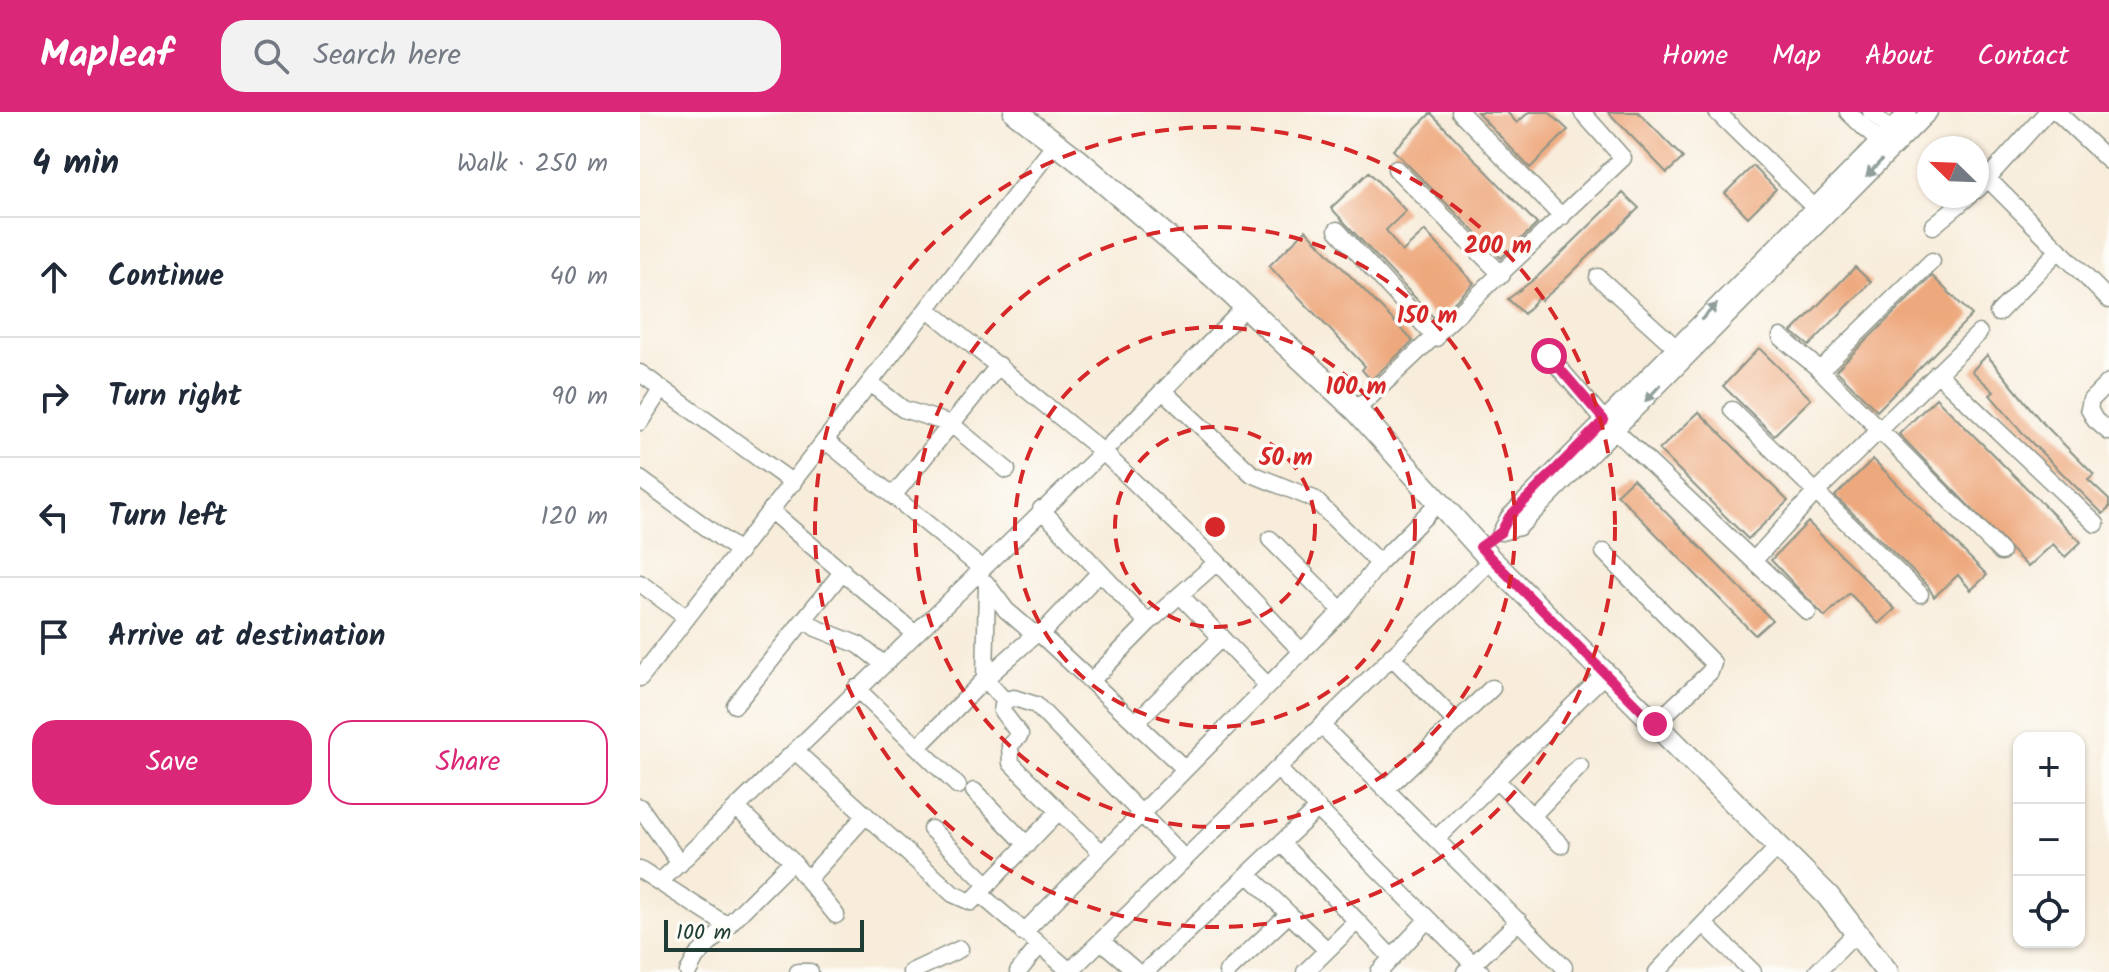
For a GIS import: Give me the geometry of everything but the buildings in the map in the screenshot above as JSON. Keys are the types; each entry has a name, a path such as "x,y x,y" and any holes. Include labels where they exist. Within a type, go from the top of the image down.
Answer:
{"street":[{"path":"1015,112 1056,143 1245,307 1356,410 1486,554 1604,675 1779,846 1857,932 1887,972"},
{"path":"1460,112 1562,217"},
{"path":"1356,410 1436,338 1623,158 1582,112"},
{"path":"1717,112 1820,213"},
{"path":"1848,112 1887,138"},
{"path":"1871,112 1887,138"},
{"path":"931,829 1023,933 1070,972 1391,656 1486,554 1509,517 1604,420 1681,352 1820,213 1908,112"},
{"path":"1887,138 1929,112"},
{"path":"1989,178 2047,112"},
{"path":"2057,112 2109,161"},
{"path":"640,678 1056,143"},
{"path":"1396,169 1502,275"},
{"path":"1989,190 2109,300"},
{"path":"1933,226 1955,208"},
{"path":"1337,230 1436,338"},
{"path":"1998,313 2058,251"},
{"path":"1820,370 1932,261"},
{"path":"1598,277 1681,352"},
{"path":"660,882 738,809 882,663 981,575 1041,509 1103,452 1245,307"},
{"path":"928,309 1103,452 1217,562 1302,652"},
{"path":"1755,559 1815,493 1979,333"},
{"path":"1781,337 1820,370 2001,552"},
{"path":"1501,532 1519,527 1618,430 1681,352"},
{"path":"1549,356 1604,420 1808,612"},
{"path":"893,496 999,365"},
{"path":"640,373 793,483"},
{"path":"1937,373 2096,524"},
{"path":"2109,382 2091,400 2089,409 2109,432"},
{"path":"870,383 903,409 951,424 1007,470"},
{"path":"640,422 661,389"},
{"path":"1163,391 1252,474 1314,499 1379,563"},
{"path":"1732,410 1920,594"},
{"path":"826,441 981,575 1006,610 1092,680 1185,769"},
{"path":"640,479 740,552"},
{"path":"1023,933 1342,611 1379,563 1439,502"},
{"path":"1041,509 1148,623"},
{"path":"772,512 914,633"},
{"path":"1270,539 1342,611"},
{"path":"1604,552 1713,663 1710,672 1655,724"},
{"path":"1092,680 1148,623 1217,562"},
{"path":"735,705 843,571"},
{"path":"918,747 985,679 1038,633 1100,572"},
{"path":"981,575 985,679 1004,700"},
{"path":"640,583 687,618"},
{"path":"1180,595 1268,686"},
{"path":"804,619 816,628 859,645 882,663"},
{"path":"1135,723 1222,637"},
{"path":"1391,656 1456,722"},
{"path":"1437,838 1604,675"},
{"path":"856,688 1027,845"},
{"path":"1386,789 1492,688"},
{"path":"1004,700 1014,698 1036,705 1185,859"},
{"path":"1004,700 1002,711 1020,735 1010,745 1011,763 1102,853"},
{"path":"1322,726 1437,838 1564,970"},
{"path":"795,751 953,894 971,902 1059,811"},
{"path":"1532,816 1580,766"},
{"path":"1278,769 1428,919 1473,969 1519,921"},
{"path":"1496,780 1561,845"},
{"path":"640,807 680,864"},
{"path":"1145,972 1318,808"},
{"path":"738,809 792,861 836,915"},
{"path":"807,880 866,815"},
{"path":"1282,844 1392,958"},
{"path":"1657,972 1779,846"},
{"path":"688,972 696,957 792,861"},
{"path":"640,870 728,926"},
{"path":"1249,875 1327,950"},
{"path":"1227,972 1289,914"},
{"path":"1379,972 1428,919"},
{"path":"1305,972 1357,921"},
{"path":"1704,924 1753,972"},
{"path":"1817,972 1857,932"},
{"path":"1101,941 1137,972"},
{"path":"1018,972 1039,946"},
{"path":"911,972 960,949"},
{"path":"798,972 810,972"}],"route":[{"path":"1549,356 1604,420 1509,517 1501,532 1480,547 1655,724"}]}
